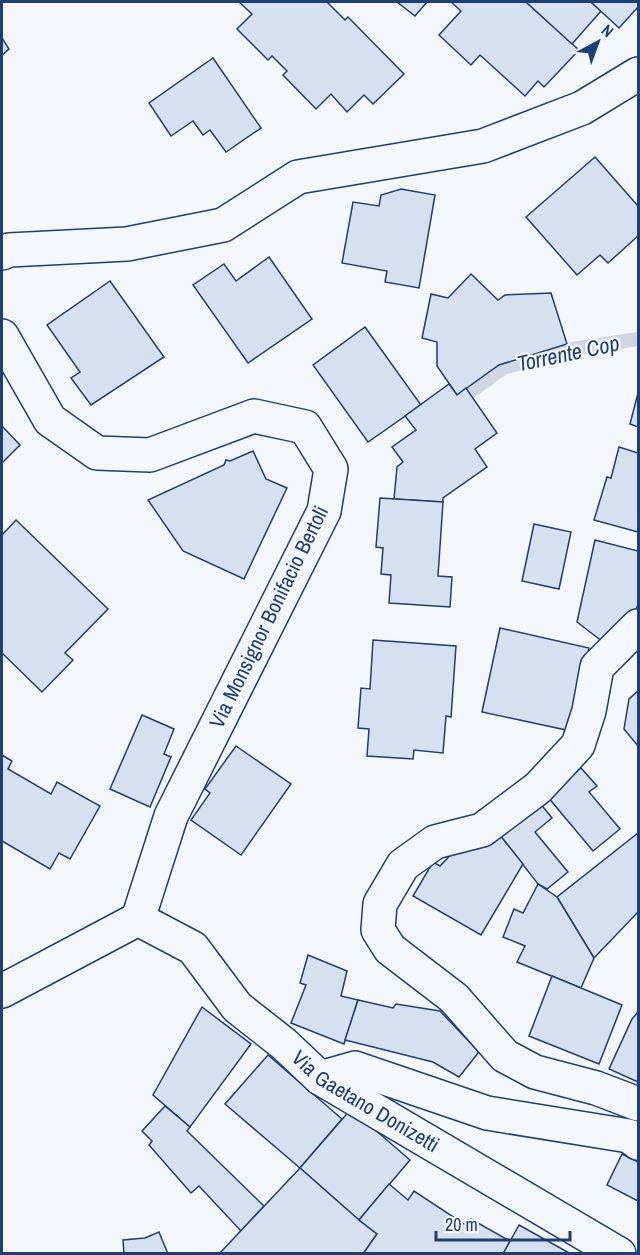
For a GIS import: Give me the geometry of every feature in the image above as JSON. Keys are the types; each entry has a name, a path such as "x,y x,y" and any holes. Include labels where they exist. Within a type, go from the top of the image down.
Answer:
{"street":[{"path":"2,253 9,250 127,244 223,225 298,177 483,146 582,108 639,74"},
{"name":"Via Monsignor Bonifacio Bertoli","path":"2,336 50,420 97,453 150,455 254,416 305,427 331,469 324,511 171,816 138,919"},
{"path":"639,626 597,667 589,711 578,745 538,788 482,830 435,842 403,865 380,904 378,930 390,949 453,998 505,1056 535,1072 596,1088 639,1104"},
{"path":"2,991 138,919"},
{"name":"Via Gaetano Donizetti","path":"138,919 194,948 237,1007 284,1044 320,1078 619,1254"},
{"path":"320,1078 355,1068 487,1113 635,1137"}],"building":[{"path":"239,2 327,2 345,20 348,17 404,74 373,104 364,95 347,112 331,94 316,109 283,75 287,71 272,56 268,60 237,29 252,14"},
{"path":"397,2 427,2 415,16"},
{"path":"451,2 526,2 579,50 544,87 538,81 525,96 480,55 471,65 439,35 461,11"},
{"path":"526,2 591,2 601,11 572,44"},
{"path":"591,2 638,2 638,7 619,28"},
{"path":"2,38 9,49 2,55"},
{"path":"213,58 261,128 226,152 210,130 203,135 193,121 171,136 149,103"},
{"path":"595,157 638,206 638,236 608,263 600,255 577,275 526,217"},
{"path":"401,189 435,195 419,288 385,282 387,271 342,263 353,202 379,206 381,195"},
{"path":"269,257 312,319 248,363 193,285 224,264 236,281"},
{"path":"471,274 498,300 505,295 551,293 567,344 499,365 457,395 437,366 437,342 422,338 431,294 448,298"},
{"path":"110,281 164,357 91,405 71,378 80,372 47,325"},
{"path":"365,327 421,405 368,442 313,365"},
{"path":"449,384 457,395 466,388 497,433 475,449 487,467 443,498 443,502 394,499 397,467 403,462 392,447 416,430 405,416"},
{"path":"638,393 638,427 630,424"},
{"path":"2,426 20,445 2,463"},
{"path":"619,447 638,453 638,532 594,520 607,477 611,478"},
{"path":"253,451 266,479 287,488 244,579 183,551 148,500 224,465 226,460 230,461"},
{"path":"380,498 443,502 438,576 452,577 450,607 389,603 391,575 381,574 383,548 376,547"},
{"path":"16,520 108,609 65,653 73,660 42,692 2,653 2,535"},
{"path":"534,524 571,532 559,589 522,581"},
{"path":"595,540 638,551 638,604 633,619 607,645 577,622"},
{"path":"500,628 589,648 571,731 482,712"},
{"path":"373,640 456,646 451,717 446,716 443,753 414,750 413,759 367,756 369,729 358,728 361,688 370,689"},
{"path":"638,691 638,746 624,729 629,699"},
{"path":"142,715 174,729 164,754 171,757 150,807 110,789"},
{"path":"236,746 291,784 241,855 191,820 210,793 205,789"},
{"path":"2,755 12,761 8,769 51,794 57,782 100,806 70,859 59,853 50,869 2,841"},
{"path":"581,768 597,786 589,792 620,829 593,851 547,796"},
{"path":"539,802 552,818 535,832 568,872 547,889 538,884 499,834"},
{"path":"638,833 638,912 594,958 557,897"},
{"path":"499,834 523,864 481,935 413,896 433,862 440,866 462,843"},
{"path":"538,884 557,897 594,958 581,988 517,962 525,946 503,937 514,909 523,913"},
{"path":"308,955 347,971 341,996 358,1000 344,1044 291,1023 306,985 300,983"},
{"path":"552,976 622,1005 599,1064 529,1036"},
{"path":"358,1000 393,1008 396,1004 440,1011 479,1052 459,1077 433,1062 345,1040"},
{"path":"202,1007 251,1044 190,1127 153,1095"},
{"path":"638,1012 638,1082 609,1069 632,1019"},
{"path":"268,1055 342,1119 300,1168 225,1104"},
{"path":"165,1106 190,1127 187,1131 264,1206 241,1231 199,1186 191,1193 149,1145 152,1141 142,1131"},
{"path":"351,1109 410,1160 359,1220 300,1168"},
{"path":"622,1154 638,1162 638,1201 607,1185"},
{"path":"300,1168 377,1234 363,1254 219,1254"},
{"path":"389,1184 408,1200 414,1191 467,1226 471,1219 510,1241 503,1254 363,1254 377,1234 359,1220"},
{"path":"519,1225 571,1254 503,1254"},
{"path":"159,1232 168,1254 124,1254 123,1240 145,1238"}],"waterway":[{"name":"Torrente Cop","path":"470,392 503,368 572,349 638,339"}]}
